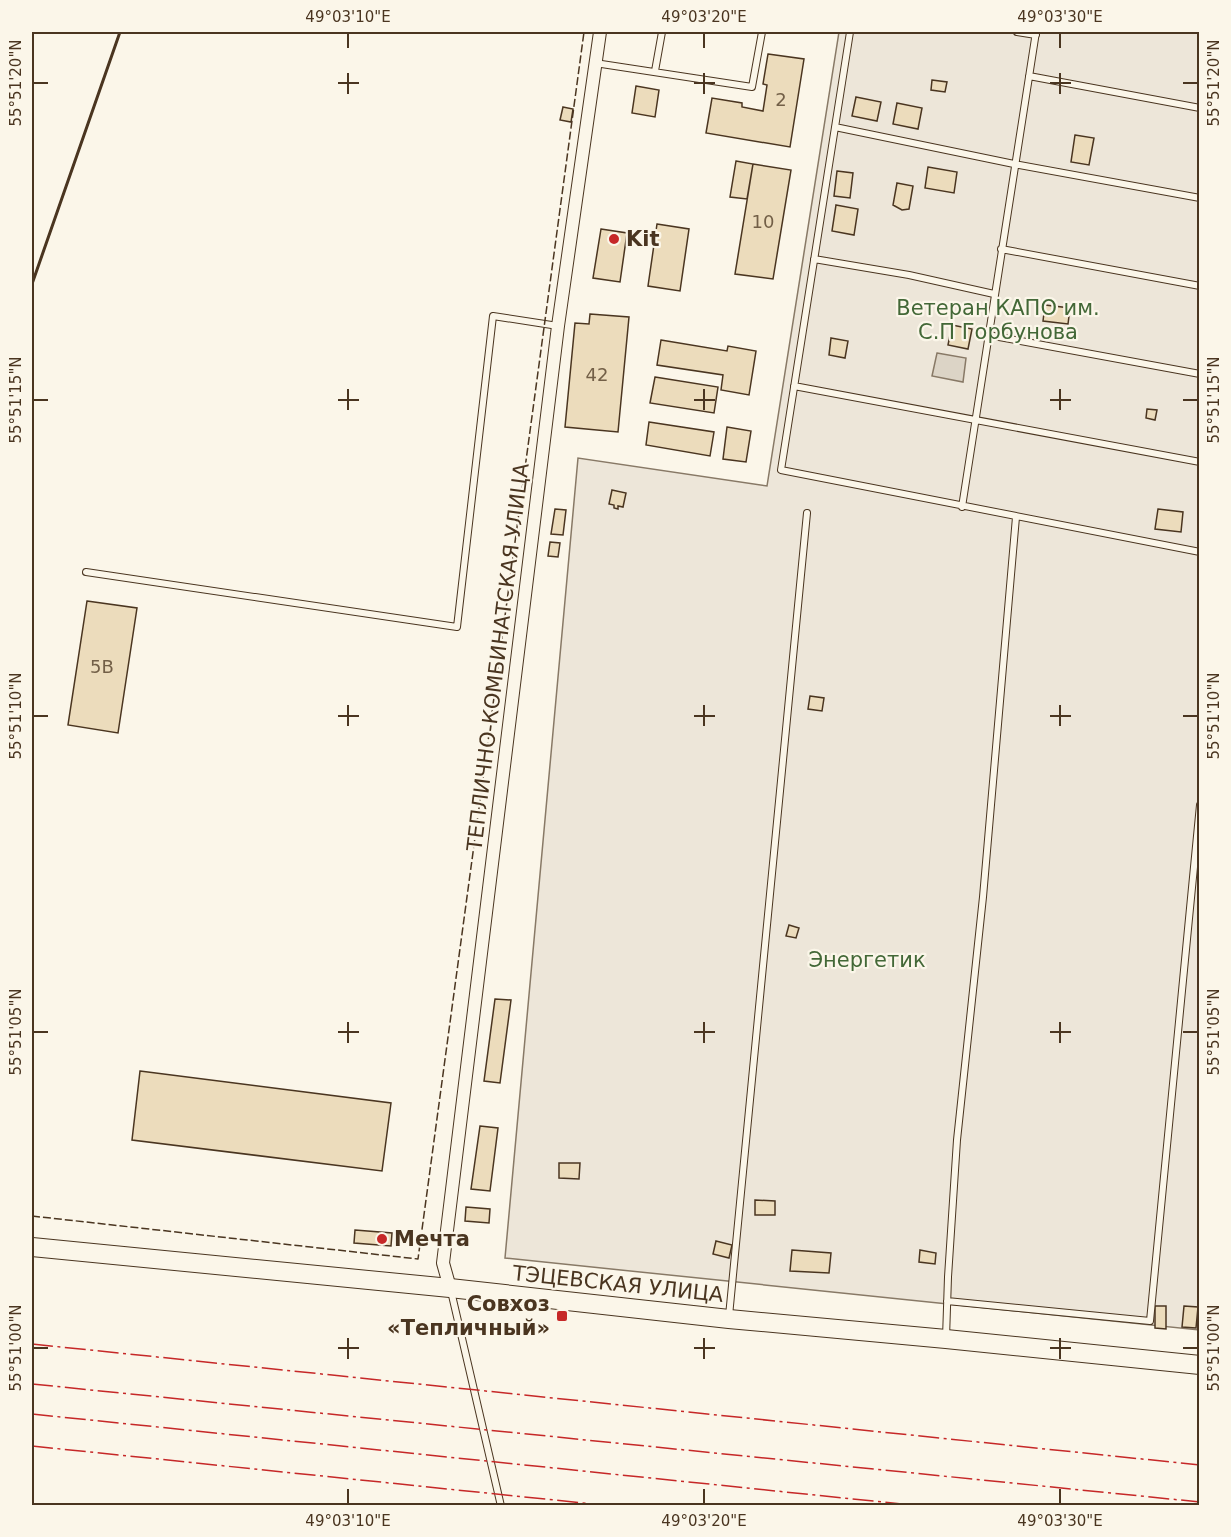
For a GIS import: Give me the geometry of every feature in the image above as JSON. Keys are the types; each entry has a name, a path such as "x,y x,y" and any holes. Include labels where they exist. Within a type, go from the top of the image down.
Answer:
{"main road":[{"name":"ТЭЦЕВСКАЯ УЛИЦА","path":"32,1247 1200,1365"}],"street":[{"name":"ТЕПЛИЧНО-КОМБИНАТСКАЯ УЛИЦА","path":"450,1288 443,1263 558,326 600,32"}],"lane":[{"path":"656,71 662,32"},
{"path":"595,62 752,87 762,32"},
{"path":"850,32 781,470 1200,552"},
{"path":"962,507 1036,33 1017,32"},
{"path":"1029,76 1200,108"},
{"path":"835,127 1014,164 1200,198"},
{"path":"1001,249 1200,286"},
{"path":"814,260 909,275 994,294"},
{"path":"86,572 456,627 493,316 558,326"},
{"path":"988,336 1200,374"},
{"path":"794,386 1200,462"},
{"path":"729,1319 807,513"},
{"path":"946,1339 957,1140 983,897 1016,517"},
{"path":"947,1302 1150,1321 1200,805"},
{"path":"450,1288 501,1506"}],"green space":[{"name":"Энергетик","path":"839,32 1199,32 1199,1330 505,1258 578,458 767,486"}],"shaded area":[{"path":"937,353 966,358 963,382 932,376"}],"building":[{"path":"768,54 804,59 790,147 706,133 712,98 742,103 742,107 763,111 767,85 763,84"},
{"path":"932,80 947,82 945,92 931,90"},
{"path":"636,86 659,90 655,117 632,113"},
{"path":"856,97 881,102 877,121 852,116"},
{"path":"897,103 922,108 918,129 893,124"},
{"path":"563,107 573,109 571,122 560,120"},
{"path":"1075,135 1094,138 1089,165 1071,162"},
{"path":"736,161 753,164 747,199 730,197"},
{"path":"753,164 791,170 773,279 735,274"},
{"path":"928,167 957,172 954,193 925,188"},
{"path":"837,171 853,173 850,198 834,196"},
{"path":"897,183 913,186 909,209 902,210 893,205"},
{"path":"836,205 858,209 854,235 832,231"},
{"path":"657,224 689,229 680,291 648,286"},
{"path":"601,229 627,233 620,282 593,278"},
{"path":"1045,305 1070,308 1068,324 1043,321"},
{"path":"590,314 629,317 618,432 565,427 575,323 589,324"},
{"path":"952,325 972,329 968,349 948,345"},
{"path":"831,338 848,341 845,358 829,355"},
{"path":"661,340 727,351 728,346 756,351 749,395 721,390 723,375 657,365"},
{"path":"655,377 718,387 714,413 650,403"},
{"path":"1147,409 1157,410 1155,420 1146,418"},
{"path":"649,422 714,432 710,456 646,445"},
{"path":"727,427 751,431 746,462 723,459"},
{"path":"612,490 626,493 623,507 618,506 618,509 609,504"},
{"path":"555,509 566,510 563,535 551,534"},
{"path":"1158,509 1183,512 1181,532 1155,529"},
{"path":"550,542 560,543 558,557 548,556"},
{"path":"87,601 137,608 118,733 68,725"},
{"path":"810,696 824,698 822,711 808,709"},
{"path":"789,925 799,928 796,938 786,936"},
{"path":"495,999 511,1000 500,1083 484,1081"},
{"path":"140,1071 391,1103 382,1171 132,1140"},
{"path":"480,1126 498,1128 490,1191 471,1189"},
{"path":"559,1163 580,1163 579,1179 559,1178"},
{"path":"755,1200 775,1201 775,1215 755,1215"},
{"path":"466,1207 490,1209 489,1223 465,1221"},
{"path":"355,1230 392,1233 391,1246 354,1243"},
{"path":"716,1241 732,1245 729,1258 713,1254"},
{"path":"792,1250 831,1253 829,1273 790,1271"},
{"path":"920,1250 936,1253 935,1264 919,1262"},
{"path":"1155,1306 1166,1306 1166,1329 1155,1328"},
{"path":"1184,1306 1198,1307 1196,1328 1182,1327"}],"fence":[{"path":"32,284 120,32"},
{"path":"32,1216 418,1259 584,32"}],"wall":[{"path":"32,284 120,32"}],"power":[{"path":"32,1344 1200,1465"},
{"path":"32,1384 1200,1502"},
{"path":"32,1414 921,1506"},
{"path":"32,1446 612,1506"}],"place":[{"name":"Kit","path":"614,239"},
{"name":"Мечта","path":"382,1239"},
{"name":"Совхоз «Тепличный»","path":"562,1316"}],"park label":[{"name":"Ветеран КАПО им. С.П Горбунова","path":"998,320"}]}
